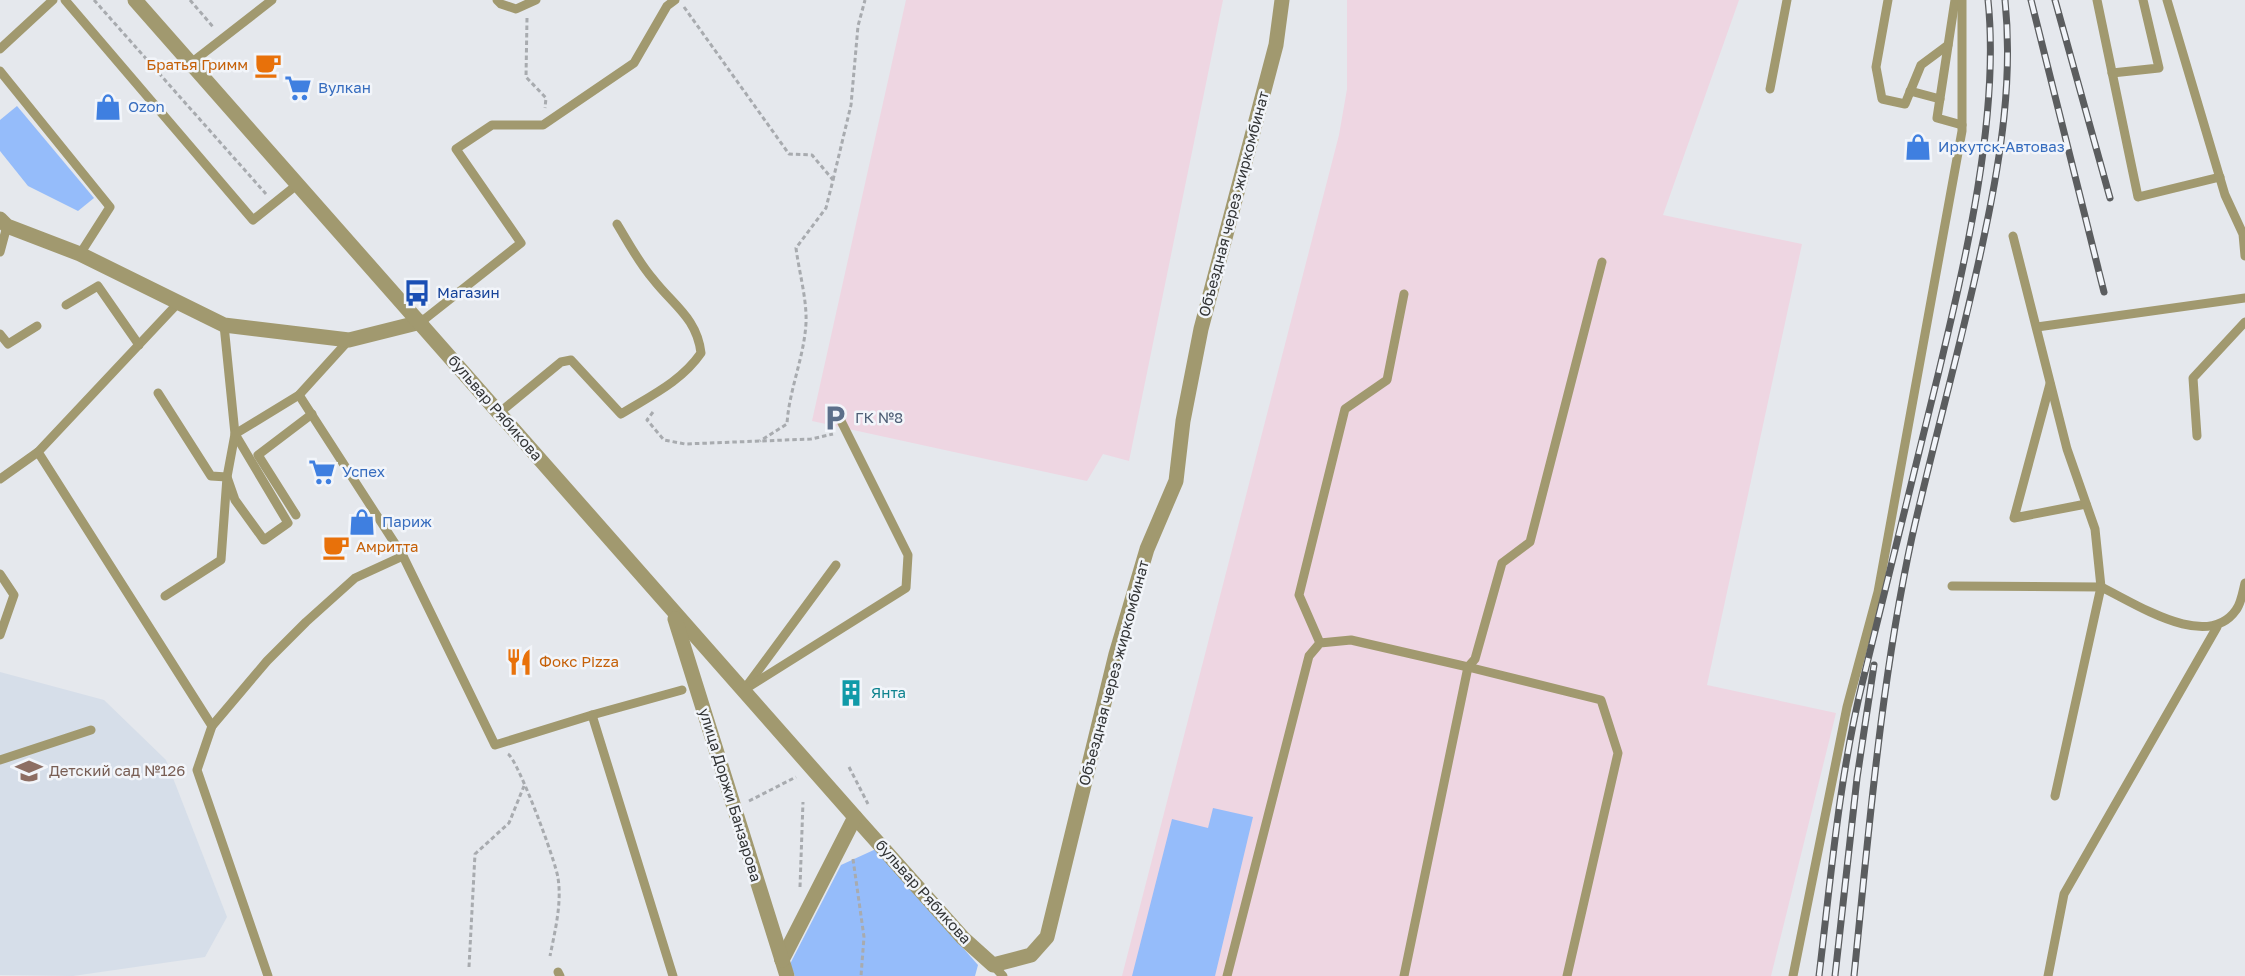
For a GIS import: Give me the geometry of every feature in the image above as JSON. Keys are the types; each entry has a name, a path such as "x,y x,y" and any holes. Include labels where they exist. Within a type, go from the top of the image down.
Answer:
{"street":[{"name":"бульвар Рябикова","path":"135,0 421,322 673,614 963,938 998,971"},
{"name":"Объездная через жиркомбинат","path":"998,971 1031,955 1047,937 1116,654 1147,549 1176,481 1183,421 1201,329 1276,45 1281,0"},
{"path":"4,223 81,254 180,301 224,326 349,340 421,322"},
{"name":"улица Доржи Банзарова","path":"673,614 787,976"},
{"path":"782,960 855,817"}],"lane":[{"path":"0,49 53,0"},
{"path":"65,0 253,220 298,184"},
{"path":"191,63 272,0"},
{"path":"497,0 501,4 516,9 536,0"},
{"path":"421,322 521,243 456,149 492,125 543,125 634,63 667,6 677,0"},
{"path":"1770,89 1787,0"},
{"path":"1888,0 1876,66 1882,99 1905,104 1921,65 1948,45"},
{"path":"1955,0 1937,118 1962,125"},
{"path":"1793,976 1847,707 1878,591 1962,125 1962,0"},
{"path":"2097,0 2138,197 2220,177"},
{"path":"2112,73 2160,68 2143,0"},
{"path":"2167,0 2220,177 2243,234 2245,256"},
{"path":"0,71 110,207 81,254"},
{"path":"1910,91 1940,99"},
{"path":"0,252 4,223"},
{"path":"499,413 561,362 571,360 621,414 690,368 701,353 699,335 684,312 652,279 617,224"},
{"path":"2013,236 2067,448 2095,529 2101,587 2055,796"},
{"path":"1404,976 1468,667 1475,659 1502,563 1530,542 1602,262"},
{"path":"66,305 98,286 139,345"},
{"path":"1320,643 1299,595 1345,409 1387,380 1404,294"},
{"path":"2037,327 2245,298"},
{"path":"0,479 38,452 180,301"},
{"path":"2197,436 2193,378 2245,322"},
{"path":"0,334 8,344 37,326"},
{"path":"165,596 221,560 227,477 235,434 224,326"},
{"path":"235,434 299,394 349,340"},
{"path":"2050,381 2014,518 2086,504"},
{"path":"159,393 212,476 227,477"},
{"path":"299,394 403,556 495,745 682,690"},
{"path":"296,515 258,454 312,414"},
{"path":"742,691 906,588 908,555 840,419"},
{"path":"227,477 235,500 264,540 288,523 235,434"},
{"path":"38,452 212,726"},
{"path":"268,976 197,770 212,726 267,661 355,578 403,556"},
{"path":"742,691 836,565"},
{"path":"0,573 14,595 0,635"},
{"path":"2048,976 2064,894 2217,627 2237,610 2245,584"},
{"path":"1952,586 2101,587 2191,628 2217,627"},
{"path":"1227,976 1309,656 1320,643 1351,640 1600,700 1618,753 1567,976"},
{"path":"592,715 674,976"},
{"path":"0,760 91,730"}],"path":[{"path":"94,0 271,199"},
{"path":"190,0 223,38"},
{"path":"677,0 789,154 812,155 833,180"},
{"path":"760,441 787,424 789,400 799,368 806,321 796,248 826,208 851,105 858,26 865,0"},
{"path":"526,5 526,77 546,98 543,125"},
{"path":"653,394 658,405 647,420 664,440 686,444 811,440 832,434 840,419"},
{"path":"495,745 513,757 525,784 558,878 557,918 550,956"},
{"path":"849,767 868,804"},
{"path":"734,808 796,777"},
{"path":"469,967 475,854 509,823 525,784"},
{"path":"800,893 803,802"},
{"path":"853,859 864,937 861,976"}],"shaded area":[{"path":"906,0 1223,0 1129,461 1103,454 1087,481 812,421"},
{"path":"1347,0 1739,0 1663,215 1802,244 1707,685 1836,713 1771,976 1122,976 1339,135 1347,89"},
{"path":"17,106 94,198 78,211 28,186 0,151 0,120"},
{"path":"0,672 104,700 166,760 227,917 205,957 73,976 0,975"},
{"path":"1213,808 1253,817 1215,976 1132,976 1172,819 1208,828"},
{"path":"876,849 978,965 975,976 795,976 790,964 841,865"}],"railway":[{"path":"1819,976 1837,827 1855,717 1948,331 1978,189 1989,92 1988,0"},
{"path":"1854,976 1877,755 1901,591 1977,270 1996,175 2004,117 2008,58 2005,0"},
{"path":"2031,0 2104,292"},
{"path":"2055,0 2110,198"},
{"path":"1835,976 1857,778 1874,665"}],"place":[{"name":"Братья Гримм","path":"268,65"},
{"name":"Вулкан","path":"298,88"},
{"name":"Ozon","path":"108,107"},
{"name":"Иркутск-Автоваз","path":"1918,147"},
{"name":"Магазин","path":"417,293"},
{"name":"ГК №8","path":"835,418"},
{"name":"Успех","path":"322,472"},
{"name":"Париж","path":"362,522"},
{"name":"Амритта","path":"336,547"},
{"name":"Фокс Pizza","path":"519,662"},
{"name":"Янта","path":"851,693"},
{"name":"Детский сад №126","path":"29,771"}]}
